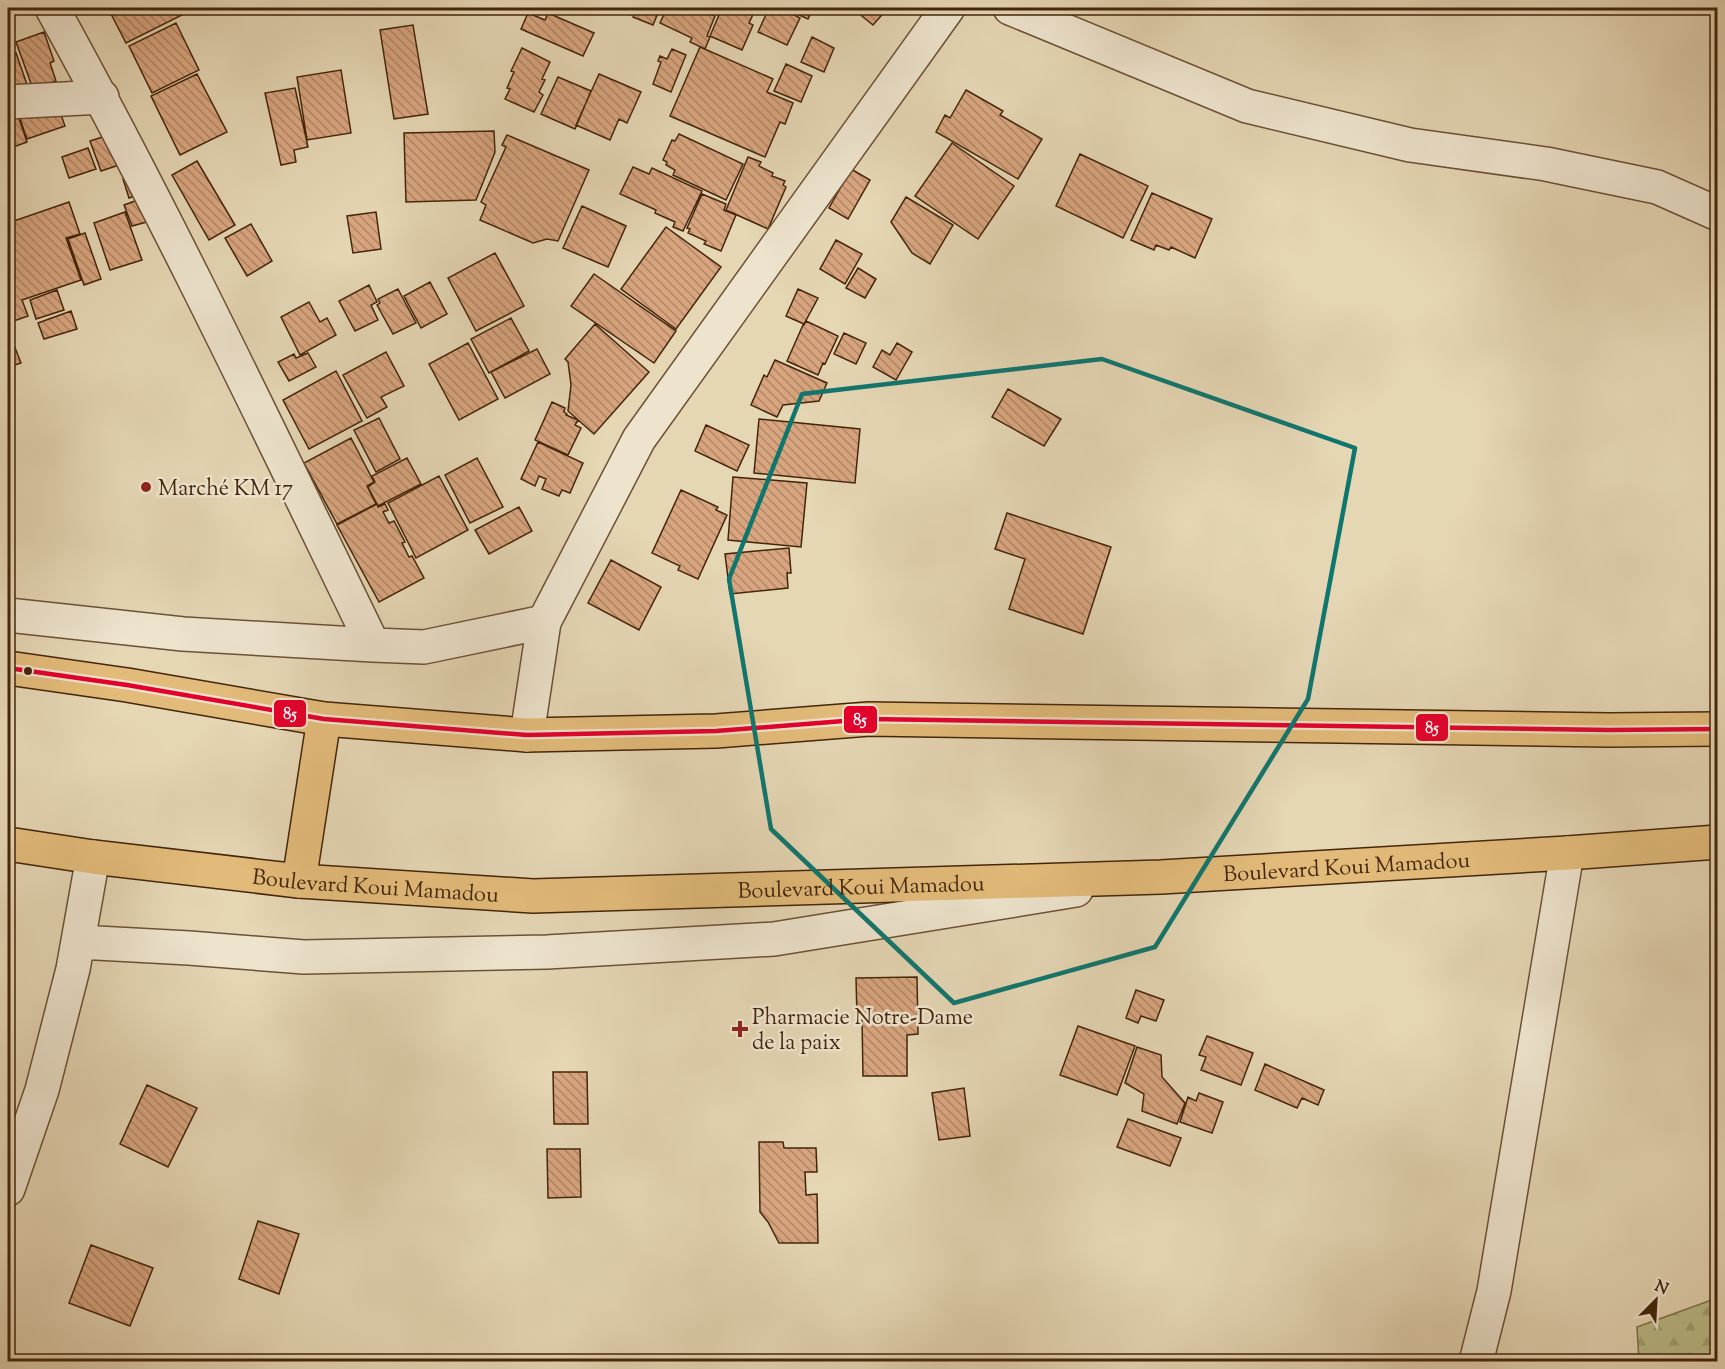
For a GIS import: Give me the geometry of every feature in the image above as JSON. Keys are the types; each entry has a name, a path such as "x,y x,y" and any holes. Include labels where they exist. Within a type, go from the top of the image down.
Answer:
{"main road":[{"path":"8,668 127,685 324,719 526,735 716,731 869,719 1718,729"},
{"path":"299,881 324,719"},
{"name":"Boulevard Koui Mamadou","path":"8,844 299,881 533,896 1161,877 1567,854 1718,842"}],"street":[{"path":"52,8 102,97 229,348 373,645"},
{"path":"526,735 544,622 639,439 948,8"},
{"path":"1010,8 1248,106 1410,145 1546,164 1657,187 1718,214"},
{"path":"8,102 102,97"},
{"path":"8,615 183,634 424,646 544,622"},
{"path":"1476,1362 1494,1291 1567,854"},
{"path":"8,1189 42,1090 73,969 93,856"},
{"path":"78,942 304,957 547,952 774,939 1161,877"}],"highlighted area":[{"path":"1102,359 1355,448 1308,699 1155,947 954,1003 771,829 729,579 802,394"}],"green space":[{"path":"1717,1298 1717,1361 1639,1361 1637,1327"}],"building":[{"path":"108,8 178,8 182,15 126,43"},
{"path":"613,8 633,8 630,15"},
{"path":"637,8 660,8 653,25 633,17"},
{"path":"667,8 695,8 715,16 707,36 710,37 705,49 690,42 692,38 660,23"},
{"path":"722,8 756,8 749,23 753,25 742,50 710,36"},
{"path":"769,8 786,8 785,10 800,18 787,45 758,32"},
{"path":"789,8 813,8 808,19 788,10"},
{"path":"852,8 888,8 873,25"},
{"path":"528,13 545,20 548,13 594,33 583,56 521,29"},
{"path":"176,23 199,70 152,93 129,46"},
{"path":"413,25 428,114 394,119 380,30"},
{"path":"44,32 54,61 50,63 56,81 33,89 16,42"},
{"path":"812,37 834,48 824,72 801,62"},
{"path":"700,47 773,79 767,92 793,103 785,124 780,122 765,157 670,116"},
{"path":"522,48 550,62 539,92 543,95 534,112 505,99 514,72 511,71"},
{"path":"672,49 686,55 671,92 653,84 661,62 658,61 660,56 667,59"},
{"path":"16,53 30,93 8,86 8,56"},
{"path":"786,64 812,76 801,102 774,91"},
{"path":"341,70 351,133 307,140 297,77"},
{"path":"197,74 227,132 180,155 151,96"},
{"path":"599,74 641,92 627,123 619,119 610,140 576,125"},
{"path":"558,77 591,91 575,129 541,114"},
{"path":"295,88 308,147 294,150 296,162 281,165 265,93"},
{"path":"966,90 1003,111 1000,115 1042,139 1018,179 936,132 945,115 950,118"},
{"path":"56,101 65,126 27,139 18,113"},
{"path":"15,107 27,142 8,149 8,110"},
{"path":"494,131 495,152 476,200 406,202 404,133"},
{"path":"115,133 125,163 101,171 90,141"},
{"path":"679,134 743,164 726,200 673,175 675,170 666,165 667,162 663,160 672,140 675,141"},
{"path":"507,135 589,170 558,241 547,239 533,243 480,220 486,205 481,202 506,147 502,145"},
{"path":"952,143 1014,186 978,239 915,196"},
{"path":"88,148 96,169 69,178 62,157"},
{"path":"1080,154 1148,186 1123,238 1056,206"},
{"path":"748,157 761,162 759,166 773,173 772,176 785,181 783,185 786,187 768,229 726,210"},
{"path":"197,161 235,225 209,240 172,175"},
{"path":"633,167 649,174 652,168 702,191 683,231 673,227 675,222 655,213 656,210 620,194"},
{"path":"851,169 870,180 848,219 829,208"},
{"path":"136,174 143,193 129,198 123,179"},
{"path":"1152,193 1212,219 1195,258 1171,247 1169,250 1156,245 1154,250 1131,240"},
{"path":"702,194 726,204 724,210 736,215 721,251 704,244 706,241 688,233 690,229 687,228"},
{"path":"146,197 154,220 132,226 124,205"},
{"path":"906,197 953,225 930,264 912,253 891,222"},
{"path":"69,202 80,234 66,238 81,280 22,300 28,316 8,323 8,223"},
{"path":"582,206 626,226 608,267 563,248"},
{"path":"125,212 142,260 110,270 94,223"},
{"path":"376,212 381,249 353,253 347,216"},
{"path":"251,224 272,261 247,276 225,238"},
{"path":"666,227 721,267 676,329 621,289"},
{"path":"85,233 101,279 84,285 68,239"},
{"path":"836,240 862,254 845,284 820,269"},
{"path":"495,253 524,306 476,331 448,278"},
{"path":"858,268 876,279 865,298 846,288"},
{"path":"594,274 676,331 654,363 571,306"},
{"path":"430,282 447,314 421,328 404,296"},
{"path":"369,285 377,302 371,305 378,320 355,331 339,301"},
{"path":"398,289 416,323 393,334 377,305 380,303 378,299"},
{"path":"798,289 818,298 804,324 786,316"},
{"path":"57,290 64,310 36,319 30,300"},
{"path":"309,302 320,322 327,318 336,335 300,355 281,317"},
{"path":"71,311 77,329 44,339 38,323"},
{"path":"511,318 529,351 489,373 471,339"},
{"path":"806,321 838,336 818,375 787,361"},
{"path":"595,324 649,372 594,434 568,411 571,385 568,362 565,359"},
{"path":"844,333 866,343 856,364 834,354"},
{"path":"10,335 21,363 8,367 8,336"},
{"path":"468,343 498,399 459,420 429,364"},
{"path":"897,343 912,352 896,380 873,367 882,350 890,355"},
{"path":"537,349 550,374 505,398 491,372"},
{"path":"386,352 404,386 381,397 387,407 367,418 343,375"},
{"path":"308,353 316,367 289,381 278,362 294,354 296,358"},
{"path":"775,360 827,383 819,401 783,405 777,417 751,405 764,375 767,377"},
{"path":"336,371 362,421 309,449 283,400"},
{"path":"1008,389 1061,419 1044,446 992,417"},
{"path":"552,402 565,408 566,415 578,420 575,425 581,428 568,455 535,440"},
{"path":"379,418 400,459 376,472 354,430"},
{"path":"759,419 860,429 855,483 754,473"},
{"path":"706,425 749,445 737,471 695,451"},
{"path":"351,438 374,482 367,486 376,504 337,524 304,463"},
{"path":"538,442 583,463 570,493 562,490 559,496 542,489 546,479 539,476 535,486 521,479"},
{"path":"407,458 421,484 378,506 368,487 375,482 372,476"},
{"path":"477,458 503,507 470,523 445,475"},
{"path":"439,476 468,530 416,558 388,503"},
{"path":"733,477 807,483 801,547 728,540"},
{"path":"681,490 718,507 716,510 727,515 698,579 678,570 680,566 652,553"},
{"path":"377,504 378,507 385,504 388,510 383,512 389,523 394,521 405,542 402,543 409,557 412,556 424,578 379,602 337,525"},
{"path":"519,507 532,531 489,554 475,530"},
{"path":"1007,513 1111,547 1083,634 1009,609 1025,559 995,549"},
{"path":"789,548 791,573 787,573 788,588 730,594 725,554"},
{"path":"611,560 661,587 639,630 588,603"},
{"path":"917,977 918,1034 907,1035 907,1076 863,1076 862,1017 857,1017 856,978"},
{"path":"1136,990 1164,1000 1156,1021 1141,1016 1138,1023 1126,1018"},
{"path":"1078,1026 1135,1046 1117,1095 1060,1075"},
{"path":"1207,1036 1253,1053 1241,1085 1201,1070 1206,1057 1199,1055"},
{"path":"1137,1047 1161,1055 1162,1077 1185,1103 1177,1124 1142,1111 1144,1094 1125,1083"},
{"path":"1265,1064 1324,1090 1318,1105 1302,1098 1297,1108 1255,1090"},
{"path":"553,1072 587,1072 588,1124 554,1124"},
{"path":"147,1085 197,1108 168,1167 120,1144"},
{"path":"964,1088 970,1136 939,1140 932,1093"},
{"path":"1199,1093 1223,1102 1212,1133 1180,1122 1188,1097 1196,1101"},
{"path":"1128,1119 1181,1138 1170,1166 1117,1147"},
{"path":"759,1142 783,1142 784,1148 816,1148 817,1172 805,1172 806,1195 817,1194 818,1243 779,1243 760,1212"},
{"path":"547,1149 580,1149 581,1197 548,1198"},
{"path":"258,1221 299,1234 279,1294 239,1279"},
{"path":"91,1245 153,1268 130,1326 69,1303"}],"transit line":[{"name":"85","path":"8,668 127,685 324,719 527,735 716,731 869,719 1609,730 1718,729"}],"place":[{"name":"Marché KM 17","path":"146,487"},
{"name":"Pharmacie Notre-Dame de la paix","path":"740,1029"}]}
